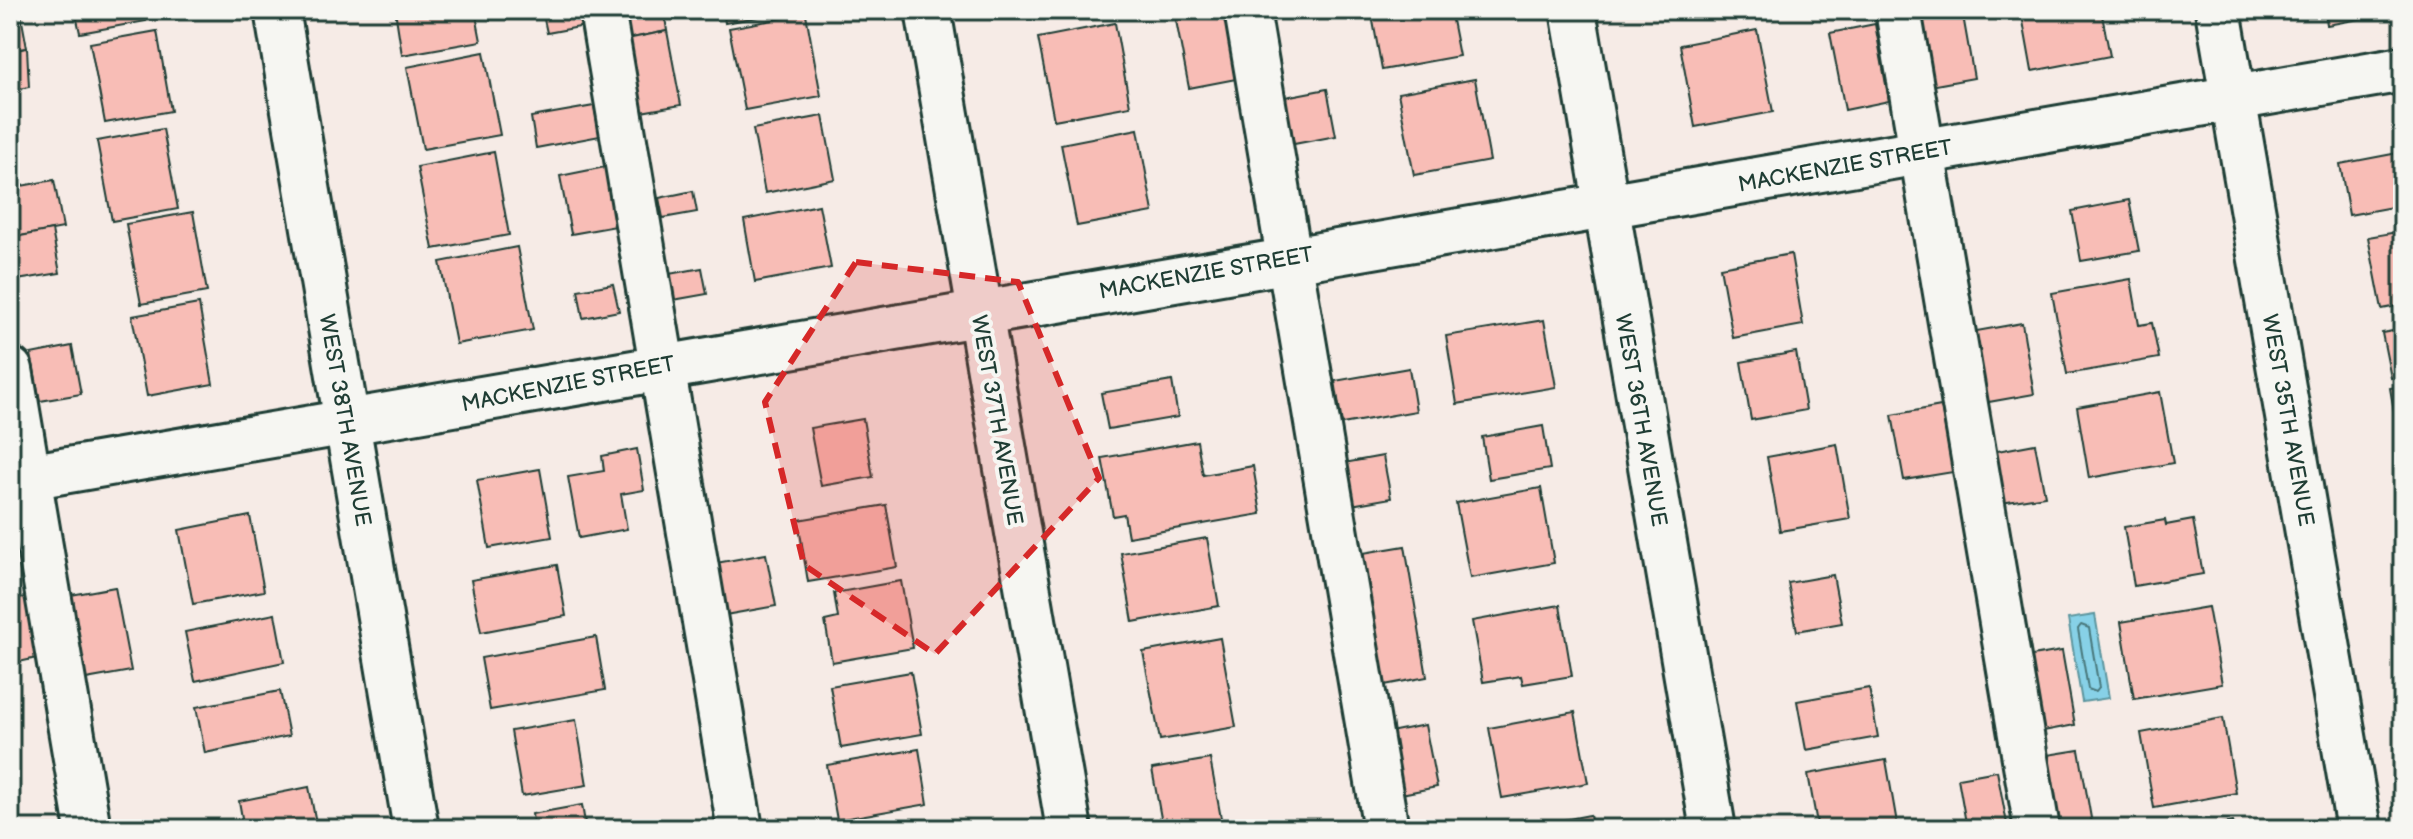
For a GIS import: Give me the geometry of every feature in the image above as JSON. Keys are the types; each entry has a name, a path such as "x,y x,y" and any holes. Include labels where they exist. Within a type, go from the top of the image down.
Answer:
{"street":[{"name":"WEST 38TH AVENUE","path":"277,10 416,829"},
{"path":"602,10 740,829"},
{"name":"WEST 37TH AVENUE","path":"928,10 1069,829"},
{"path":"1247,10 1386,829"},
{"name":"WEST 36TH AVENUE","path":"1573,10 1713,829"},
{"path":"1898,10 2037,829"},
{"name":"WEST 35TH AVENUE","path":"2218,10 2359,829"},
{"name":"MACKENZIE STREET","path":"19,478 347,424 661,365 980,313 1288,258 1606,208 1923,150 2403,69"},
{"path":"10,370 19,478 88,829"}],"highlighted area":[{"path":"856,262 1018,282 1099,478 935,654 804,565 765,402"}],"water":[{"path":"2095,615 2109,698 2082,702 2068,619"}],"building":[{"path":"10,10 20,10 27,48 10,51"},
{"path":"75,10 144,10 146,21 80,33"},
{"path":"395,10 475,10 481,41 402,55"},
{"path":"542,10 581,10 585,26 547,33"},
{"path":"622,10 664,10 667,31 627,39"},
{"path":"723,10 797,10 725,23"},
{"path":"1174,10 1223,10 1236,79 1189,88"},
{"path":"1371,10 1450,10 1459,56 1382,70"},
{"path":"1916,10 1962,10 1974,78 1930,86"},
{"path":"2021,10 2101,10 2110,56 2032,71"},
{"path":"2325,10 2403,10 2403,11 2327,25"},
{"path":"806,14 821,96 745,110 729,28"},
{"path":"1115,23 1130,106 1054,120 1038,38"},
{"path":"1875,24 1889,101 1845,110 1830,33"},
{"path":"1757,30 1773,112 1695,127 1680,45"},
{"path":"157,31 171,111 105,123 90,43"},
{"path":"667,31 681,105 641,112 627,39"},
{"path":"27,48 29,87 10,91 10,51"},
{"path":"484,52 500,135 423,149 407,67"},
{"path":"1475,79 1490,161 1414,175 1398,93"},
{"path":"1327,89 1336,136 1294,144 1285,97"},
{"path":"594,106 600,136 536,148 531,117"},
{"path":"823,116 835,179 765,193 753,129"},
{"path":"163,129 178,209 112,221 97,141"},
{"path":"1138,129 1153,212 1077,226 1061,144"},
{"path":"494,152 509,235 433,249 417,167"},
{"path":"2403,152 2403,205 2349,215 2340,164"},
{"path":"605,167 616,226 571,234 560,176"},
{"path":"54,180 63,228 10,238 10,188"},
{"path":"693,191 697,212 663,218 659,198"},
{"path":"2129,200 2139,251 2081,261 2072,211"},
{"path":"819,205 831,268 755,282 744,220"},
{"path":"193,212 207,292 141,304 126,224"},
{"path":"52,230 60,273 17,280 10,238"},
{"path":"2403,231 2403,305 2382,309 2368,237"},
{"path":"517,247 533,330 456,344 440,262"},
{"path":"1791,254 1803,325 1733,338 1720,267"},
{"path":"702,268 707,294 673,300 669,274"},
{"path":"2131,279 2139,325 2152,323 2159,358 2067,374 2052,293"},
{"path":"613,284 619,311 583,318 578,290"},
{"path":"199,304 213,384 147,396 132,316"},
{"path":"1544,320 1556,387 1457,404 1446,336"},
{"path":"2022,323 2034,394 1983,403 1971,332"},
{"path":"2403,329 2403,376 2391,378 2382,333"},
{"path":"72,346 81,394 40,401 31,354"},
{"path":"1796,352 1806,410 1751,420 1741,362"},
{"path":"1409,368 1416,411 1342,424 1335,381"},
{"path":"1172,381 1178,417 1108,429 1101,393"},
{"path":"2403,386 2403,433 2398,434 2390,388"},
{"path":"2160,392 2173,463 2089,478 2077,407"},
{"path":"1941,406 1953,472 1904,480 1892,415"},
{"path":"863,419 873,477 821,486 810,428"},
{"path":"1543,426 1550,469 1489,479 1482,437"},
{"path":"1197,441 1203,475 1253,466 1261,514 1128,537 1124,514 1113,516 1102,458"},
{"path":"1837,444 1850,519 1780,531 1767,457"},
{"path":"2035,444 2045,496 2001,503 1992,452"},
{"path":"637,449 644,490 621,494 627,529 579,538 568,477 604,471 602,456"},
{"path":"1383,456 1391,498 1351,505 1344,463"},
{"path":"540,469 552,537 489,548 477,480"},
{"path":"1541,488 1554,563 1470,578 1456,503"},
{"path":"886,505 897,567 808,582 798,520"},
{"path":"250,516 264,591 193,604 179,530"},
{"path":"2165,520 2166,525 2193,520 2203,574 2134,586 2124,527"},
{"path":"1207,538 1219,606 1133,622 1121,553"},
{"path":"1405,546 1427,677 1379,686 1357,554"},
{"path":"766,554 776,606 725,615 716,563"},
{"path":"557,565 566,616 481,632 471,580"},
{"path":"1833,575 1842,623 1797,631 1788,583"},
{"path":"901,581 913,648 832,662 825,621 838,618 834,593"},
{"path":"115,587 131,671 86,679 71,595"},
{"path":"25,597 37,658 10,664 10,599"},
{"path":"1560,605 1572,676 1523,684 1521,676 1483,682 1472,621"},
{"path":"2208,607 2222,684 2134,699 2121,622"},
{"path":"275,614 284,662 195,681 185,632"},
{"path":"596,637 605,690 490,710 481,658"},
{"path":"1220,638 1236,727 1160,740 1143,652"},
{"path":"2062,651 2075,725 2038,732 2026,657"},
{"path":"911,672 922,734 841,748 830,686"},
{"path":"1869,688 1878,737 1806,750 1797,701"},
{"path":"280,691 289,736 205,753 196,707"},
{"path":"1575,712 1588,783 1502,798 1489,728"},
{"path":"2223,718 2236,793 2154,808 2141,733"},
{"path":"576,720 587,785 522,796 511,731"},
{"path":"1425,725 1437,787 1401,794 1390,732"},
{"path":"919,749 928,804 837,820 827,765"},
{"path":"2079,750 2092,824 2054,829 2041,756"},
{"path":"1210,759 1223,829 1163,829 1152,769"},
{"path":"1886,760 1898,829 1818,829 1808,774"},
{"path":"1997,771 2008,829 1967,829 1958,778"},
{"path":"309,787 317,828 244,829 239,801"},
{"path":"582,805 586,829 534,829 532,814"},
{"path":"1590,815 1593,829 1516,829"},
{"path":"2233,822 2234,829 2194,829"}]}
